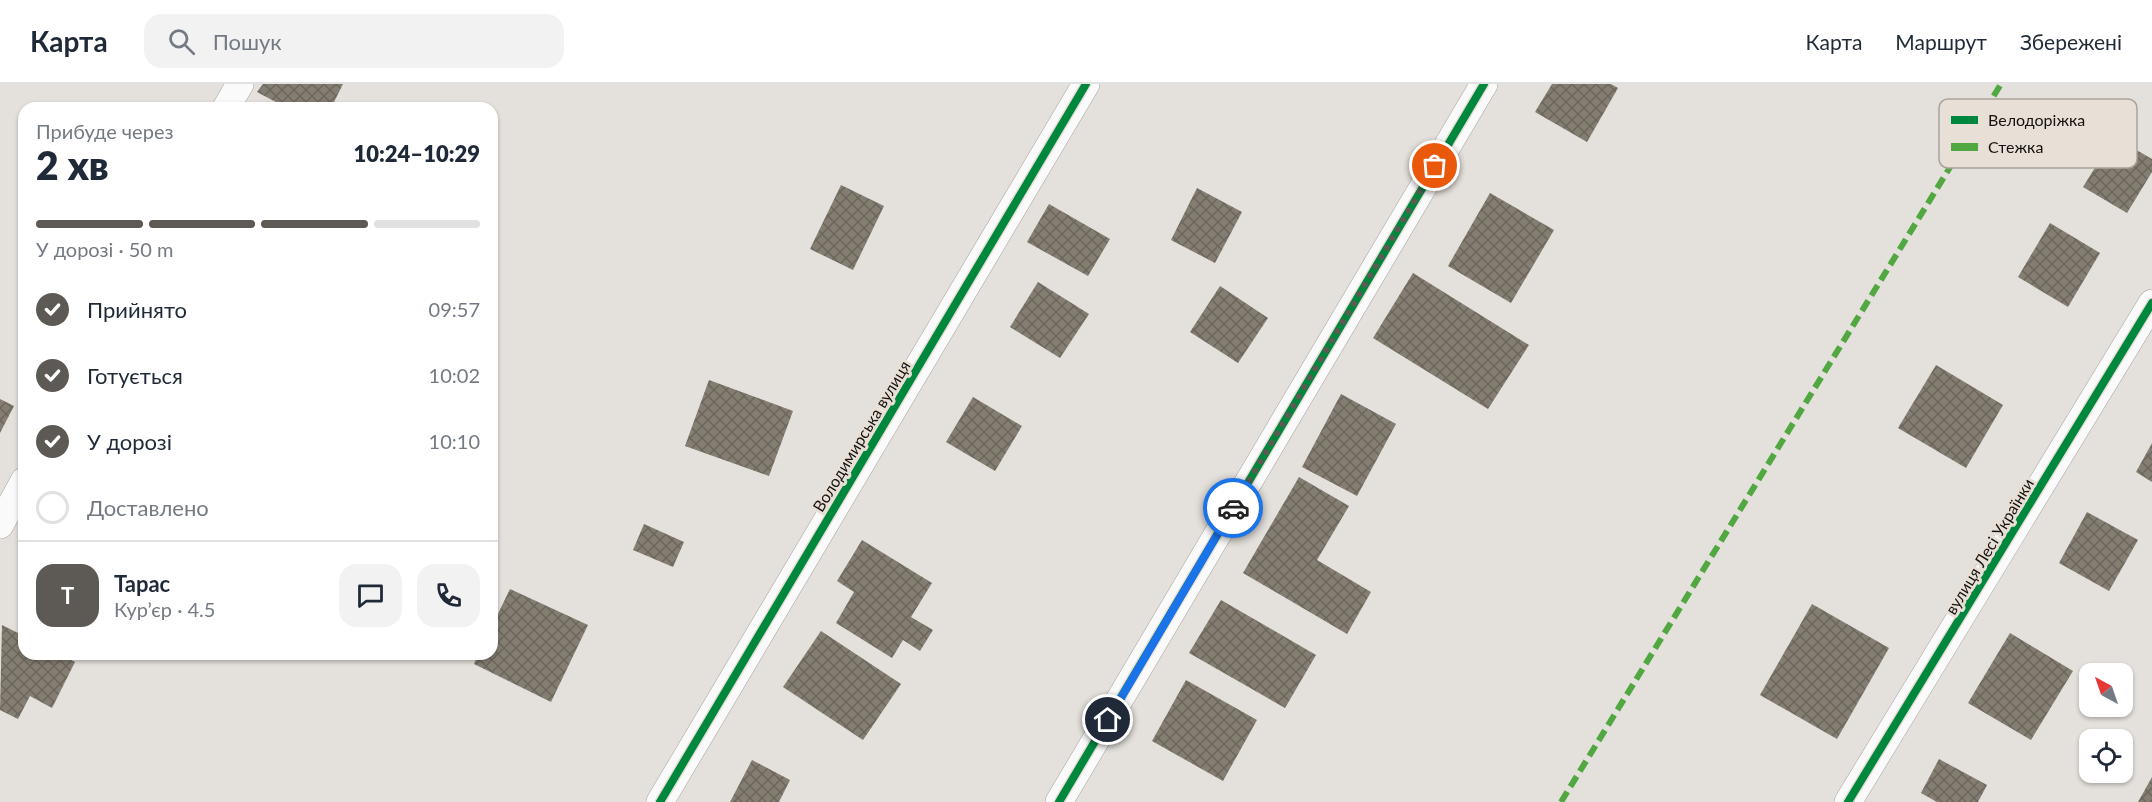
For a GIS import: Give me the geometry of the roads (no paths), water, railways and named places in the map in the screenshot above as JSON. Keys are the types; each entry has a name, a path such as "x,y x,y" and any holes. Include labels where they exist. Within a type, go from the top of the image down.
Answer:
{"street":[{"path":"230,102 240,84"},
{"name":"Володимирська вулиця","path":"660,802 1086,84"},
{"path":"1059,802 1484,84"},
{"name":"вулиця Лесі Українки","path":"1848,802 2152,303"},
{"path":"0,525 18,492"}]}
